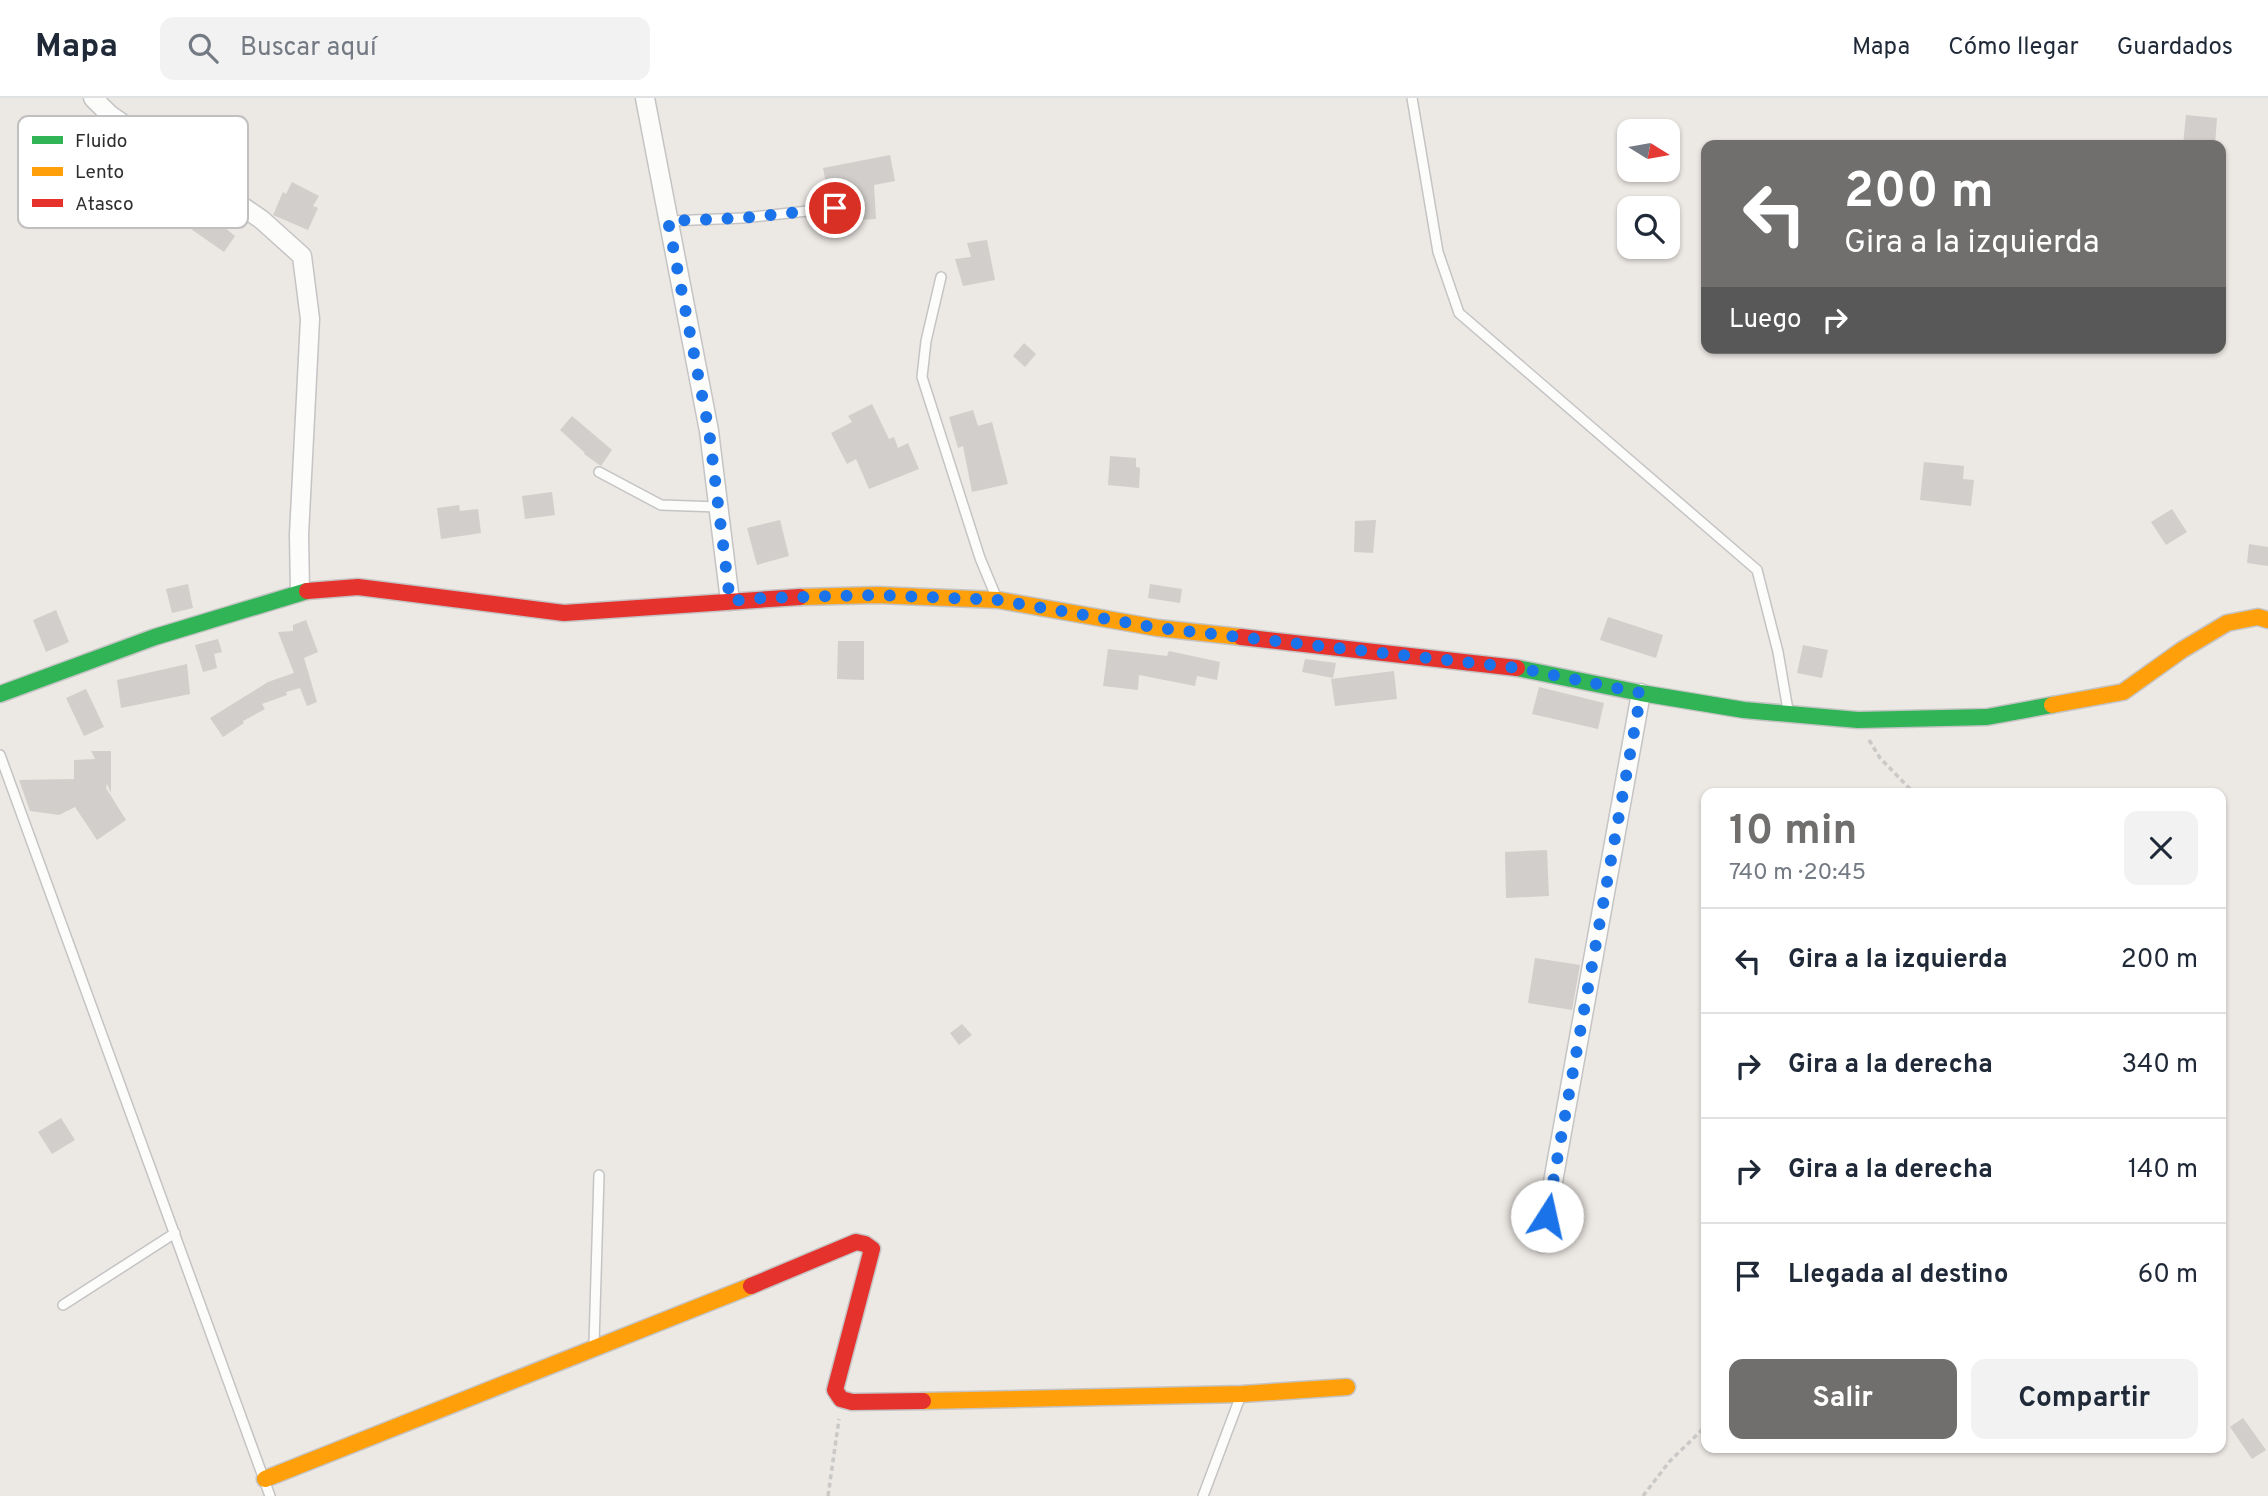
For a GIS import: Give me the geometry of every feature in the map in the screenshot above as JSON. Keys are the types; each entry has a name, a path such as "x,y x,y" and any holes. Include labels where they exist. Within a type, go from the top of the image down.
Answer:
{"street":[{"path":"93,98 111,116"},
{"path":"645,98 709,431 730,601"},
{"path":"248,211 302,256 310,318 299,535 300,592"},
{"path":"0,694 155,637 300,592 358,587 564,613 762,598 877,595 998,600 1158,628 1519,668 1641,693 1744,710 1858,720 1987,717 2123,692 2182,650 2227,623 2258,617 2268,620"},
{"path":"1542,1243 1641,693"},
{"path":"265,1479 850,1246 856,1241 872,1249 835,1390 841,1399 852,1402 1242,1394 1347,1387"}],"lane":[{"path":"1412,98 1438,252 1459,313 1757,570 1778,652 1788,714"},
{"path":"668,221 743,218 835,208"},
{"path":"941,277 926,341 922,377 980,558 998,600"},
{"path":"599,472 661,505 718,507"},
{"path":"0,755 270,1496"},
{"path":"594,1349 599,1175"},
{"path":"63,1305 175,1233"},
{"path":"1203,1496 1242,1394"}],"path":[{"path":"1858,720 1880,758 1909,788"},
{"path":"828,1496 841,1399"},
{"path":"1643,1496 1669,1462 1701,1431"}],"building":[{"path":"2186,115 2217,118 2215,140 2184,140"},
{"path":"890,155 895,181 874,185 876,219 859,220 857,188 828,194 823,168"},
{"path":"292,182 319,196 313,206 318,208 308,230 273,215 283,192 286,194"},
{"path":"225,228 235,236 224,252 191,229"},
{"path":"987,240 995,280 963,286 955,259 971,257 967,243"},
{"path":"1024,343 1036,354 1025,367 1013,356"},
{"path":"872,404 889,439 894,437 898,448 908,443 919,469 869,489 856,459 847,464 831,433 852,422 848,416"},
{"path":"973,410 978,426 992,422 1008,484 972,492 963,446 958,448 949,417"},
{"path":"572,416 612,450 601,466 584,454 560,430"},
{"path":"1110,456 1136,458 1136,467 1140,468 1139,488 1108,485"},
{"path":"1924,462 1964,466 1963,479 1974,480 1971,506 1920,500"},
{"path":"552,492 555,515 525,519 522,496"},
{"path":"459,505 460,511 478,509 481,533 441,539 437,508"},
{"path":"2172,509 2187,532 2166,545 2151,522"},
{"path":"780,520 789,556 757,565 747,528"},
{"path":"1376,520 1373,553 1354,552 1355,521"},
{"path":"2249,544 2268,547 2268,566 2247,563"},
{"path":"188,584 193,608 172,613 166,589"},
{"path":"1150,584 1182,589 1180,603 1148,598"},
{"path":"56,610 69,642 46,652 33,620"},
{"path":"1608,617 1663,635 1656,658 1600,640"},
{"path":"306,620 318,652 304,658 317,702 307,706 300,688 286,692 287,695 262,704 265,709 243,721 244,723 223,737 210,718 268,682 294,673 278,632 293,631 293,625"},
{"path":"218,639 222,652 214,654 217,668 203,672 195,645"},
{"path":"838,641 864,641 864,680 837,679"},
{"path":"1803,645 1828,650 1822,678 1797,673"},
{"path":"1108,649 1167,656 1169,651 1220,662 1217,680 1197,676 1195,686 1139,675 1138,690 1103,686"},
{"path":"1305,659 1336,663 1333,678 1302,672"},
{"path":"187,664 190,694 121,708 117,680"},
{"path":"1394,671 1397,699 1335,706 1331,679"},
{"path":"1539,687 1604,703 1598,729 1532,714"},
{"path":"86,689 104,727 84,736 66,698"},
{"path":"91,751 111,751 111,793 107,784 106,788 126,820 97,840 75,807 59,815 30,811 19,780 74,779 74,760 95,759"},
{"path":"1547,850 1549,896 1506,898 1505,852"},
{"path":"1535,958 1580,965 1572,1010 1528,1003"},
{"path":"962,1024 972,1035 959,1045 950,1033"},
{"path":"61,1118 75,1140 52,1154 38,1132"},
{"path":"2243,1418 2266,1450 2252,1459 2230,1427"}],"traffic: fast":[{"path":"0,694 155,637 307,591"},
{"path":"1517,668 1744,710 1858,720 1987,717 2052,705"}],"traffic: slow":[{"path":"800,597 877,595 998,600 1158,628 1241,637"},
{"path":"2052,705 2123,692 2182,650 2227,623 2258,617 2268,620"},
{"path":"265,1479 751,1286"},
{"path":"923,1401 1242,1394 1347,1387"}],"traffic: jam":[{"path":"307,591 358,587 564,613 800,597"},
{"path":"1241,637 1517,668"},
{"path":"751,1286 856,1242 865,1244 872,1249 835,1390 841,1399 852,1402 923,1401"}],"route":[{"path":"835,208 743,218 668,221 709,431 730,601 877,595 998,600 1158,628 1519,668 1641,693 1547,1216"}]}
